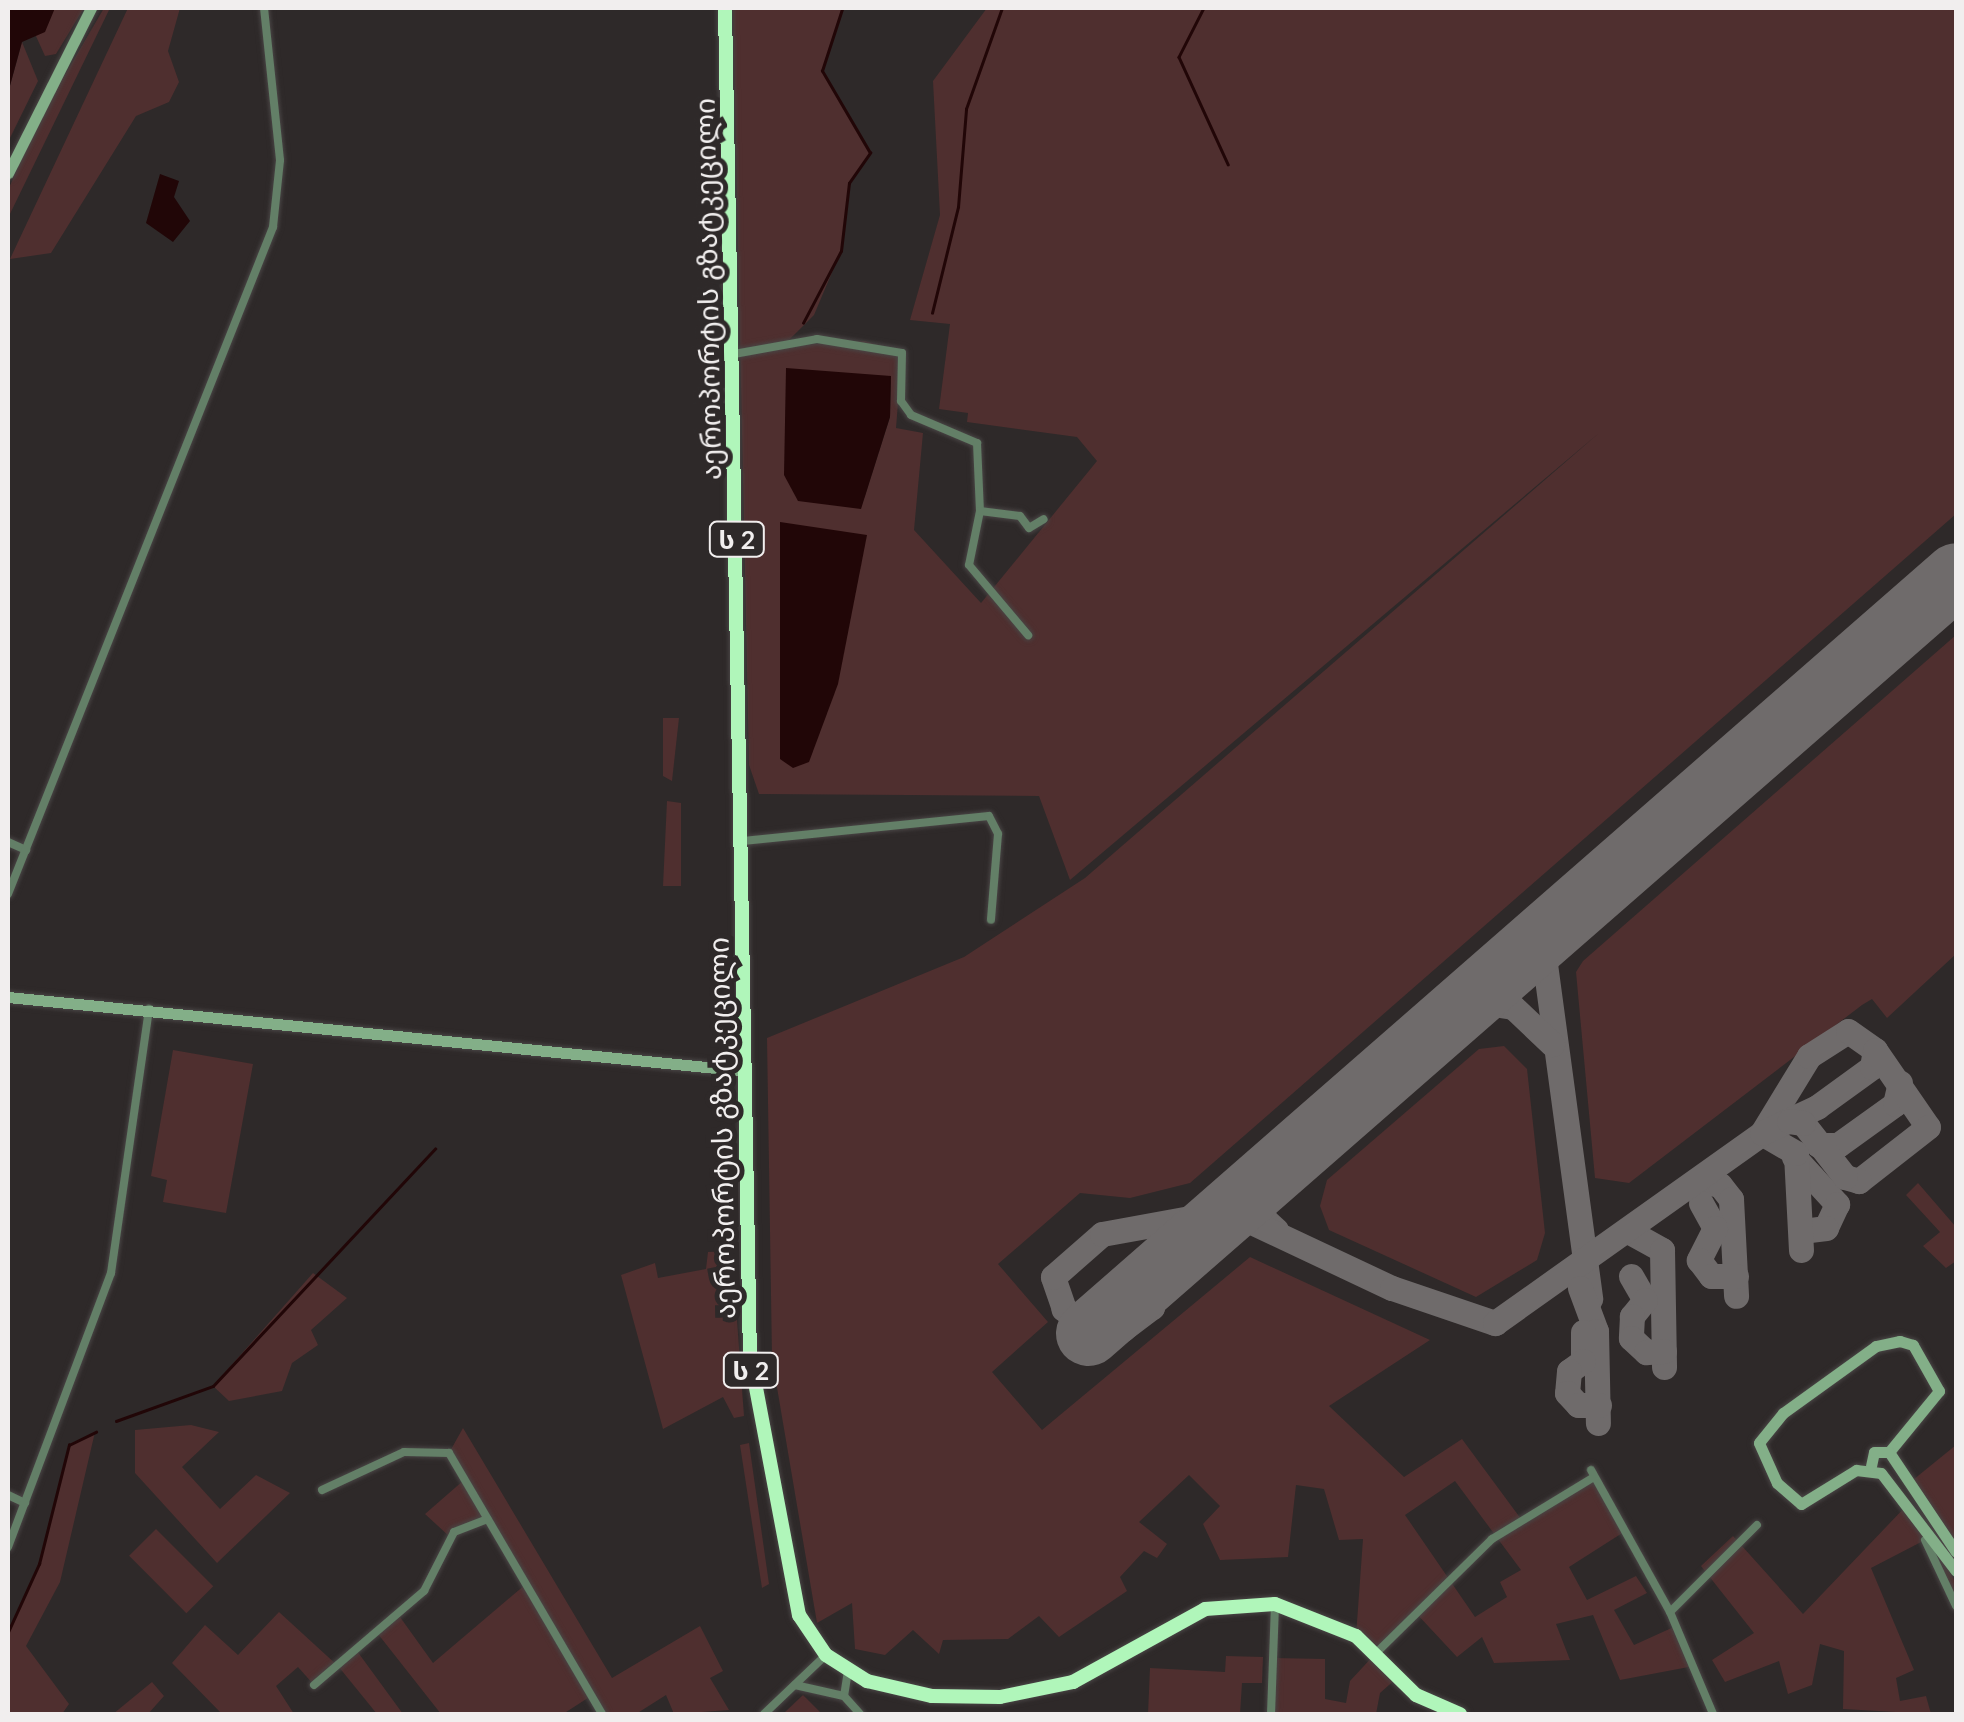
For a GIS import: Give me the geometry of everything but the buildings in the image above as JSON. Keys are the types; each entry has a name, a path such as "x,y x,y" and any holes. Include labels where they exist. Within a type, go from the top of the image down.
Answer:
{"highway":[{"name":"აეროპორტის გზატკეცილი","path":"725,8 745,1071 756,1410 787,1574 826,1655 848,1671 932,1696 1039,1692 1205,1610 1276,1604 1336,1624 1375,1654 1416,1695 1460,1714"}],"street":[{"path":"8,172 91,8"},
{"path":"8,894 273,228 280,160 264,8"},
{"path":"734,354 817,339 902,352 901,401 911,415 978,443 980,511 969,566 1028,636"},
{"path":"980,511 1020,516 1029,528 1044,518"},
{"path":"742,841 990,816 998,834 991,920"},
{"path":"8,842 26,850"},
{"path":"8,997 745,1071"},
{"path":"8,1547 111,1273 150,1009"},
{"path":"1900,1342 1913,1345 1939,1391 1891,1457 1876,1469 1801,1504 1776,1484 1759,1443 1784,1413 1876,1346 1900,1342"},
{"path":"322,1490 367,1462 438,1446 488,1519 602,1714"},
{"path":"1956,1552 1891,1457 1874,1452 1876,1469 1956,1571"},
{"path":"1375,1654 1492,1539 1593,1474 1670,1612 1713,1714"},
{"path":"8,1495 25,1504"},
{"path":"314,1684 424,1591 454,1532 488,1519"},
{"path":"1670,1612 1757,1525"},
{"path":"1925,1540 1956,1606"},
{"path":"1271,1714 1276,1604"},
{"path":"764,1714 826,1655"},
{"path":"844,1696 848,1671"},
{"path":"795,1685 844,1696 860,1714"}],"shaded area":[{"path":"8,8 55,8 45,32 22,42 8,93"},
{"path":"55,8 84,8 56,54 45,56 35,34"},
{"path":"104,8 110,8 8,218 8,190 42,114"},
{"path":"128,8 180,8 168,51 179,82 169,102 136,116 51,253 10,259"},
{"path":"733,8 843,8 822,71 870,153 849,183 841,251 814,315 783,346 865,341 902,353 896,428 923,433 914,530 981,603 1097,461 1077,437 967,422 968,413 939,409 950,324 910,320 940,215 933,81 987,8 1956,8 1956,514 1190,1183 1130,1198 1080,1193 998,1264 1048,1322 992,1372 1042,1430 1250,1257 1430,1340 1329,1406 1404,1477 1462,1439 1521,1519 1594,1477 1627,1530 1569,1567 1587,1600 1636,1576 1647,1593 1614,1610 1634,1645 1676,1626 1694,1666 1620,1680 1593,1615 1556,1624 1570,1660 1494,1663 1482,1637 1457,1657 1415,1612 1376,1653 1397,1678 1380,1693 1376,1714 1271,1714 1273,1658 1325,1659 1325,1699 1346,1703 1350,1681 1375,1654 1356,1636 1363,1539 1339,1540 1324,1489 1296,1485 1288,1557 1220,1560 1203,1524 1220,1506 1189,1475 1139,1522 1167,1544 1157,1558 1144,1551 1120,1577 1127,1591 1059,1637 1039,1616 1008,1639 943,1640 939,1654 913,1630 885,1655 855,1649 852,1603 817,1623 772,1358 767,1038 964,957 1085,878 1599,433 1070,880 1039,796 759,794 749,765","holes":["891,377 890,417 861,508","1455,1481 1521,1570 1500,1582 1507,1597 1475,1617 1405,1515"]},
{"path":"22,42 38,81 8,142 8,93"},
{"path":"160,174 179,181 174,197 190,221 173,242 146,223"},
{"path":"786,368 891,376 890,417 861,509 798,501 784,475"},
{"path":"780,522 867,535 838,684 809,762 793,768 780,759"},
{"path":"1956,635 1956,954 1887,1018 1872,999 1862,1005 1629,1183 1595,1178 1576,972 1583,961"},
{"path":"663,718 679,718 672,781 663,776"},
{"path":"667,801 681,803 681,886 663,886"},
{"path":"1504,1046 1527,1069 1545,1233 1537,1260 1476,1297 1329,1230 1320,1206 1327,1180 1479,1049"},
{"path":"173,1050 253,1064 226,1213 163,1202 167,1180 151,1176"},
{"path":"1918,1183 1956,1227 1956,1261 1946,1268 1923,1246 1940,1232 1906,1195"},
{"path":"732,1251 744,1416 734,1418 723,1397 663,1429 621,1275 655,1263 658,1278 706,1269 708,1252"},
{"path":"313,1273 347,1298 311,1330 318,1345 292,1363 282,1391 229,1401 213,1386"},
{"path":"191,1425 219,1432 182,1467 220,1509 256,1475 290,1493 217,1563 135,1473 135,1430"},
{"path":"463,1428 612,1678 700,1626 723,1671 710,1678 729,1710 674,1714 666,1695 636,1714 602,1714 591,1696 563,1714 441,1714 378,1634 400,1617 433,1663 526,1584 488,1519 450,1537 425,1514 464,1480 449,1453"},
{"path":"95,1432 60,1582 26,1646 69,1704 62,1714 8,1714 8,1632 39,1564 69,1445"},
{"path":"749,1443 769,1584 762,1588 740,1445"},
{"path":"1956,1445 1956,1552 1908,1484"},
{"path":"1908,1504 1956,1583 1956,1606 1925,1540 1871,1568 1914,1670 1896,1678 1900,1701 1926,1696 1931,1714 1843,1709 1844,1651 1820,1644 1812,1685 1788,1694 1779,1661 1725,1682 1712,1660 1754,1633 1701,1566 1733,1536 1803,1614"},
{"path":"156,1529 213,1586 186,1613 129,1556"},
{"path":"279,1612 338,1666 314,1685 298,1667 276,1686 294,1714 222,1714 172,1663 205,1625 238,1655"},
{"path":"357,1651 403,1714 377,1714 338,1666"},
{"path":"1226,1656 1263,1657 1262,1683 1242,1683 1240,1714 1148,1714 1150,1668 1225,1672"},
{"path":"152,1682 164,1696 148,1714 113,1714"},
{"path":"803,1695 822,1714 783,1714"}],"waterway":[{"path":"932,313 958,207 966,109 1002,8"},
{"path":"1204,8 1179,57 1228,164"},
{"path":"803,323 841,251 849,183 870,153 822,71 842,9"},
{"path":"116,1421 213,1386 435,1149"},
{"path":"8,1632 39,1564 69,1445 96,1432"}],"taxiway":[{"path":"1579,905 1558,926 1545,964 1590,1299"},
{"path":"1453,1015 1481,1002 1513,1007 1552,1044"},
{"path":"1801,1250 1796,1153 1762,1133 1809,1056 1848,1031 1875,1050"},
{"path":"1160,1270 1152,1307 1123,1329 1094,1328 1064,1309 1053,1277 1102,1234 1228,1211 1392,1288 1495,1323 1762,1133 1817,1107 1872,1067 1875,1050 1928,1127 1859,1181 1845,1177 1803,1123 1789,1121"},
{"path":"1818,1145 1838,1145 1895,1104 1900,1083"},
{"path":"1794,1157 1837,1204 1826,1228 1801,1231"},
{"path":"1276,1230 1264,1219 1260,1191 1286,1161"},
{"path":"1696,1181 1720,1185 1731,1199 1736,1296"},
{"path":"1701,1203 1715,1228 1699,1260 1711,1276 1736,1276"},
{"path":"1628,1231 1662,1250 1664,1367"},
{"path":"1631,1276 1645,1300 1632,1316 1631,1338 1646,1352 1664,1351"},
{"path":"1580,1288 1596,1331 1598,1423"},
{"path":"1583,1332 1583,1361 1569,1371 1567,1393 1578,1405 1599,1405"}],"runway":[{"path":"1088,1333 1956,575"}]}
